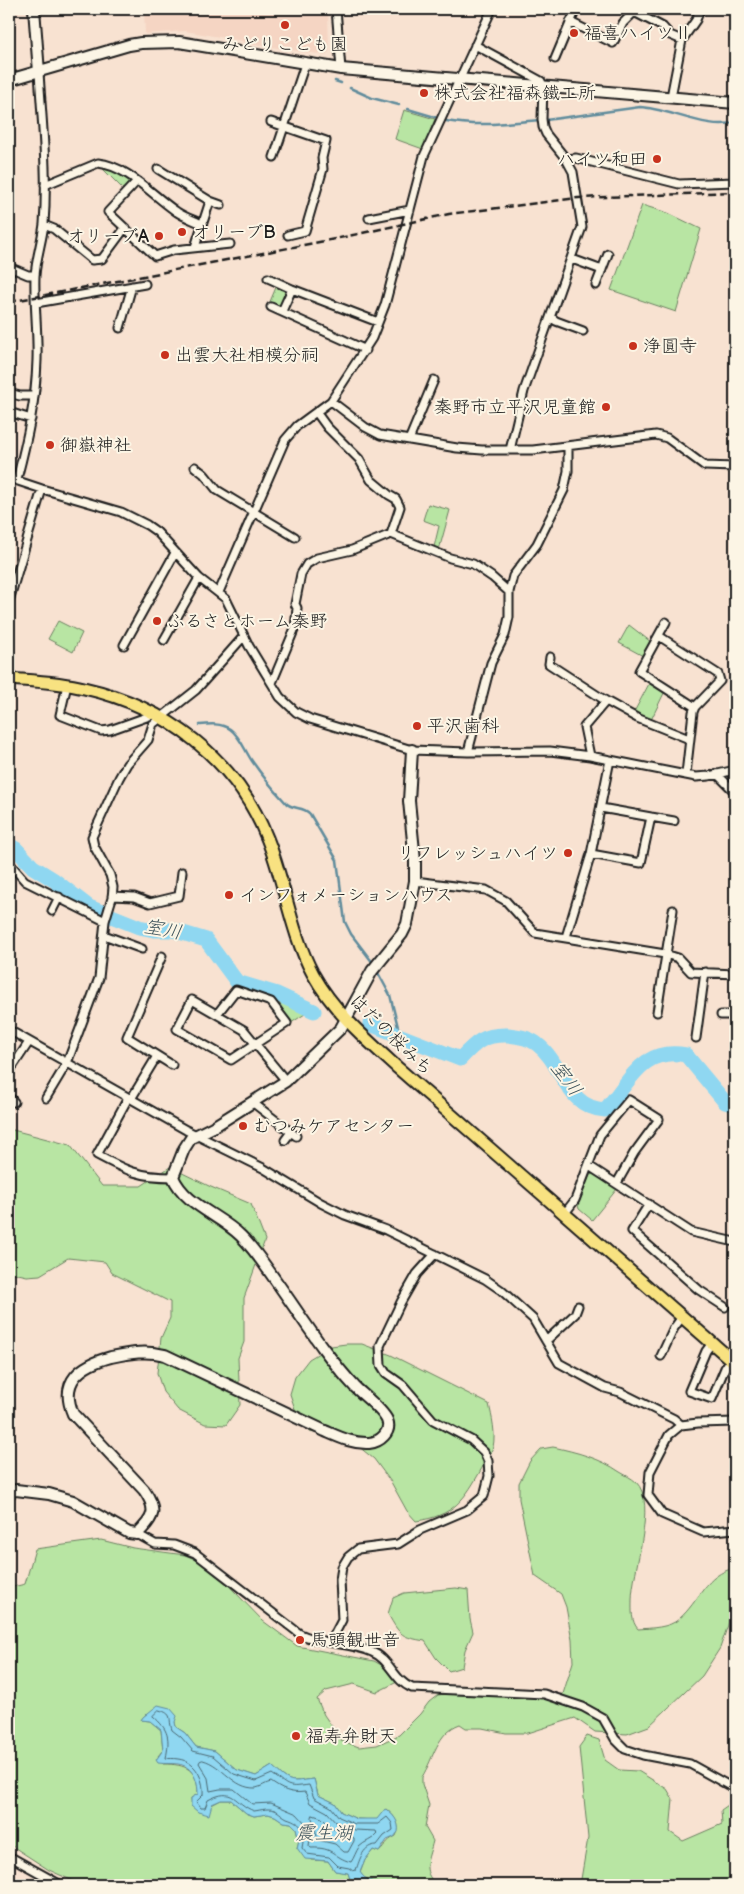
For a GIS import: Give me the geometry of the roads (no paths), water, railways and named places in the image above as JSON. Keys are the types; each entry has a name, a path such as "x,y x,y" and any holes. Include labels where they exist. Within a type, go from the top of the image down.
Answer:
{"main road":[{"name":"はだの桜みち","path":"9,678 67,685 123,699 175,725 203,747 223,767 245,796 267,837 303,954 330,999 346,1020 399,1069 733,1361"}],"street":[{"path":"34,9 46,186 44,225 35,275 37,360 34,396 27,442 13,478 42,489 122,512 147,525 168,543 198,578 218,592 229,604 244,636 280,697 296,712 310,719 412,750 468,752 550,751 590,756 696,776 735,770"},
{"path":"336,9 341,69"},
{"path":"218,592 285,440 297,426 331,401 366,350 385,304 424,156 492,9"},
{"path":"555,59 576,9"},
{"path":"671,97 682,40 696,20 700,9"},
{"path":"570,22 613,43 623,22 634,12 663,27 670,35 682,40"},
{"path":"9,80 129,45 179,42 341,69 735,103"},
{"path":"475,45 542,81 543,127 573,172 582,227 524,391 510,450"},
{"path":"274,157 305,64"},
{"path":"271,122 326,141 322,158 323,169 305,231 288,235"},
{"path":"566,159 576,158 679,184 735,182"},
{"path":"46,186 98,163 106,164 137,181 178,212 202,224"},
{"path":"158,170 210,201 221,204"},
{"path":"137,181 108,212 155,256 174,250 230,244"},
{"path":"195,247 210,201"},
{"path":"369,218 410,210"},
{"path":"44,225 54,229 92,260 102,259 125,228"},
{"path":"596,285 608,254"},
{"path":"572,259 602,270"},
{"path":"9,267 28,275 35,275"},
{"path":"268,278 378,322"},
{"path":"36,303 145,284"},
{"path":"120,328 132,286"},
{"path":"282,311 292,289"},
{"path":"271,307 366,350"},
{"path":"551,317 556,321 583,331"},
{"path":"409,440 434,380"},
{"path":"9,392 20,396 34,396"},
{"path":"331,401 365,427 380,435 457,448 510,450 568,446 656,435 667,438 705,466 735,467"},
{"path":"9,412 31,419"},
{"path":"316,412 327,427 359,459 371,480 388,495 396,499 400,507 391,534"},
{"path":"468,752 491,663 505,635 509,617 509,592 512,576 537,544 564,490 568,471 568,446"},
{"path":"204,474 208,465"},
{"path":"195,467 204,474 217,490 289,529 295,537"},
{"path":"9,601 42,489"},
{"path":"272,683 295,628 297,589 300,574 306,564 317,558 352,550 391,534 450,558 473,564 509,592"},
{"path":"124,645 175,552"},
{"path":"164,640 198,578"},
{"path":"666,622 638,671 695,706"},
{"path":"67,685 60,714 101,730 110,730 158,715 196,690 244,636"},
{"path":"659,636 718,674 720,680 695,706 689,739 686,774"},
{"path":"550,656 549,664 606,701 637,718 689,739"},
{"path":"590,756 584,727 606,701"},
{"path":"46,1098 67,1064 99,978 106,920 113,887 110,875 94,846 92,837 119,778 148,740 158,715"},
{"path":"137,1534 149,1523 154,1511 152,1500 73,1414 69,1404 69,1386 74,1378 90,1364 135,1351 152,1351 165,1355 345,1439 361,1442 377,1441 386,1433 388,1427 384,1415 355,1387 329,1355 251,1247 234,1229 185,1195 177,1187 173,1177 184,1149 191,1138 199,1136 286,1081 316,1054 346,1020 372,971 397,941 407,924 415,881 415,861 409,814 412,750"},
{"path":"566,937 591,854 610,760"},
{"path":"717,774 735,792"},
{"path":"601,808 674,821"},
{"path":"591,854 641,863 651,817"},
{"path":"9,865 25,881 106,920"},
{"path":"112,896 134,898 150,903 179,896 182,872"},
{"path":"415,881 486,890 506,901 535,933 665,954 678,958 691,972 735,974"},
{"path":"52,911 59,897"},
{"path":"657,1012 673,910"},
{"path":"104,935 142,949"},
{"path":"162,956 127,1037 172,1065"},
{"path":"696,1038 705,972"},
{"path":"217,1014 236,990 271,1002 287,1023 256,1044 232,1060 178,1029 192,1000 244,1030 256,1044 286,1081"},
{"path":"722,1015 734,1015 735,1004"},
{"path":"9,1030 129,1099 263,1168 344,1215 386,1230 485,1280 501,1290 533,1319 559,1363 605,1388 620,1392 674,1419 681,1425"},
{"path":"9,1072 29,1042"},
{"path":"157,1056 129,1099 97,1155 136,1174 154,1177 173,1177"},
{"path":"565,1213 575,1200 600,1135 629,1100 660,1119 634,1153 617,1183"},
{"path":"252,1102 294,1134 285,1140"},
{"path":"589,1166 691,1232 735,1242"},
{"path":"649,1204 632,1231 699,1290 725,1307"},
{"path":"331,1641 342,1620 340,1580 342,1567 348,1557 358,1549 398,1544 420,1530 467,1510 484,1496 490,1476 488,1461 484,1452 471,1440 433,1420 403,1385 386,1374 381,1365 380,1346 401,1302 417,1274 435,1254"},
{"path":"546,1342 577,1312"},
{"path":"661,1356 674,1328 682,1317"},
{"path":"712,1343 706,1351 689,1391 712,1399 725,1368 733,1361"},
{"path":"735,1422 698,1422 681,1425 669,1434 650,1472 648,1495 662,1514 703,1532 735,1529"},
{"path":"9,1492 16,1490 49,1494 73,1501 120,1528 137,1534 155,1544 174,1545 195,1553 300,1634 308,1638 331,1641 371,1651 379,1655 396,1677 406,1686 412,1688 544,1694 583,1706 603,1718 615,1739 625,1748 643,1755 690,1764 735,1789"},
{"path":"9,1856 61,1885"}],"water":[{"name":"震生湖","path":"158,1705 170,1708 177,1716 176,1727 185,1733 196,1747 215,1751 237,1770 256,1776 272,1766 287,1779 300,1781 314,1779 318,1795 335,1803 341,1812 357,1819 377,1819 385,1809 388,1811 397,1822 398,1832 394,1837 387,1840 379,1852 373,1850 365,1860 360,1872 367,1879 384,1885 355,1885 351,1882 348,1873 335,1871 328,1861 305,1859 297,1848 299,1840 296,1828 291,1823 284,1822 275,1816 268,1814 254,1816 246,1813 231,1800 221,1800 212,1804 209,1815 198,1812 191,1806 191,1798 198,1794 194,1775 183,1765 158,1763 156,1760 163,1750 161,1730 150,1721 141,1720"}],"waterway":[{"path":"335,81 341,83"},
{"path":"350,88 372,98 399,105"},
{"path":"546,120 640,107 651,108 713,124 735,122"},
{"path":"408,109 435,117"},
{"path":"446,121 481,124 539,120"},
{"path":"200,725 219,725 227,727 234,732 249,757 286,803 310,814 337,860 345,922 351,934 373,963"},
{"name":"室川","path":"9,845 16,849 33,867 54,880 89,907 139,927 154,930 173,930 206,940 237,982 277,994 314,1011"},
{"path":"377,971 390,995 398,1027 397,1035"},
{"name":"室川","path":"370,1024 460,1059 471,1048 486,1038 508,1035 527,1039 537,1044 546,1052 566,1084 581,1102 605,1110 630,1078 647,1061 658,1056 671,1054 686,1055 725,1102 732,1104 735,1102"}],"railway":[{"path":"9,302 335,239 449,214 578,198 735,192"}],"place":[{"name":"みどりこども園","path":"285,25"},
{"name":"福喜ハイツⅡ","path":"574,33"},
{"name":"株式会社福森鐵工所","path":"424,93"},
{"name":"ハイツ和田","path":"657,159"},
{"name":"オリーブB","path":"182,232"},
{"name":"オリーブA","path":"159,236"},
{"name":"浄圓寺","path":"633,346"},
{"name":"出雲大社相模分祠","path":"165,355"},
{"name":"秦野市立平沢児童館","path":"606,407"},
{"name":"御嶽神社","path":"50,445"},
{"name":"ふるさとホーム秦野","path":"157,621"},
{"name":"平沢歯科","path":"417,726"},
{"name":"リフレッシュハイツ","path":"568,853"},
{"name":"インフォメーションハウス","path":"229,895"},
{"name":"むつみケアセンター","path":"243,1126"},
{"name":"馬頭観世音","path":"300,1640"},
{"name":"福寿弁財天","path":"296,1736"}]}
